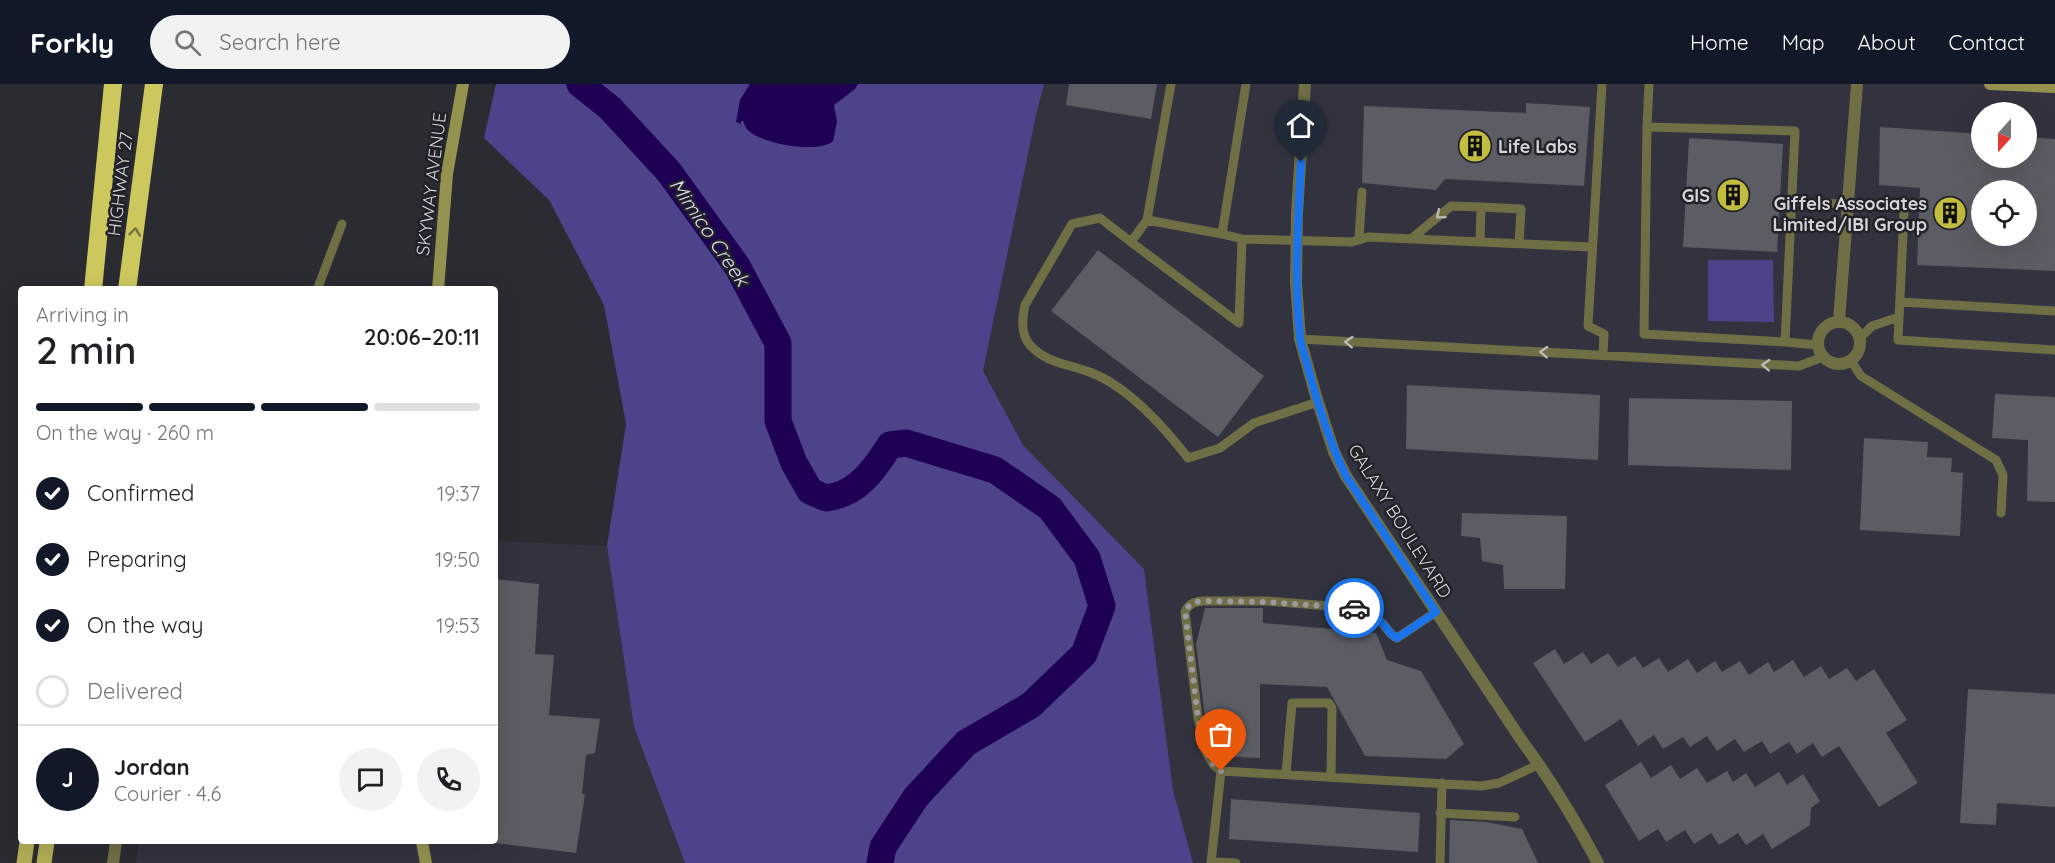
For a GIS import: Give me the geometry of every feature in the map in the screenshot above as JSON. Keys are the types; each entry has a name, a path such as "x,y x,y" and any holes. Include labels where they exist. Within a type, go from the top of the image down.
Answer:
{"highway":[{"name":"HIGHWAY 27","path":"93,286 113,84"},
{"name":"HIGHWAY 27","path":"128,286 154,84"}],"main road":[{"path":"24,863 27,844"},
{"path":"44,863 47,844"}],"street":[{"name":"GALAXY BOULEVARD","path":"1305,84 1296,282 1300,339 1334,452 1346,476 1540,764 1574,817 1598,863"},
{"path":"1839,321 1857,84"},
{"path":"1990,84 2055,87"},
{"name":"SKYWAY AVENUE","path":"438,286 447,174 461,90"},
{"path":"1839,321 1852,326 1860,338 1859,352 1846,364 1834,364 1823,357 1818,345 1821,331 1839,321"},
{"path":"113,863 116,844"},
{"path":"422,844 426,863"}],"lane":[{"path":"1131,242 1147,220 1171,84"},
{"path":"1222,234 1246,84"},
{"path":"1602,84 1588,326 1604,334 1603,355"},
{"path":"1649,84 1644,334 1818,345"},
{"path":"1647,127 1795,131 1785,342"},
{"path":"1359,240 1362,192"},
{"path":"1792,202 1847,204"},
{"path":"1411,239 1450,206 1481,207 1521,209 1519,244"},
{"path":"1480,242 1481,207"},
{"path":"1904,213 1898,340 2055,350"},
{"path":"1242,239 1239,323 1100,218 1072,224 1025,305 1022,320 1028,343 1041,355 1054,362 1093,373 1122,390 1171,437 1188,458 1220,447 1254,423 1318,402"},
{"path":"1147,220 1242,239 1352,242 1368,237 1592,247"},
{"path":"318,286 342,224"},
{"path":"1900,302 2055,311"},
{"path":"1860,338 1872,326 1899,316"},
{"path":"1300,339 1799,366 1823,357"},
{"path":"1851,361 1861,376 1996,460 2003,475 2001,513"},
{"path":"1436,612 1397,638 1381,621 1354,608 1266,602 1203,601 1194,602 1188,606 1185,612 1198,718 1206,752 1213,764 1221,771 1492,785 1540,764"},
{"path":"1286,774 1292,703 1329,703 1332,708 1331,777"},
{"path":"1221,771 1211,862 1236,863"},
{"path":"1440,863 1442,783"},
{"path":"1440,813 1515,817"}],"shaded area":[{"path":"496,84 1044,84 983,371 1023,445 1144,569 1173,790 1193,863 685,863 634,727 607,546 626,424 604,305 549,200 484,138"},
{"path":"750,84 858,84 834,105 837,122 833,141 816,147 803,147 764,139 747,129 743,121 741,124 736,122 740,100"},
{"path":"1044,84 2055,84 2055,863 1193,863 1173,790 1144,569 1023,445 983,371"},
{"path":"1708,260 1773,260 1774,322 1708,321"},
{"path":"498,541 607,546 634,727 685,863 136,863 138,844 498,844"}],"building":[{"path":"1069,84 1157,84 1151,119 1066,105"},
{"name":"Life Labs","path":"1526,103 1590,107 1584,186 1445,179 1436,190 1362,183 1364,106 1526,113"},
{"name":"Giffels Associates Limited/IBI Group","path":"1880,127 1971,133 1971,168 2037,168 2037,138 2055,139 2055,271 1917,265 1920,188 1879,185"},
{"name":"GIS","path":"1689,138 1783,144 1777,252 1683,247"},
{"path":"1098,250 1264,376 1218,437 1051,311"},
{"path":"1407,385 1600,395 1598,460 1406,449"},
{"path":"1995,394 2055,397 2055,502 2027,501 2028,440 1992,438"},
{"path":"1629,398 1792,401 1791,470 1628,465"},
{"path":"1864,438 1928,442 1927,457 1952,458 1951,472 1963,473 1960,536 1860,530"},
{"path":"1462,513 1567,516 1565,589 1504,589 1503,565 1482,561 1480,538 1461,536"},
{"path":"498,579 539,584 535,654 554,655 549,715 600,719 595,753 586,755 582,794 585,794 576,853 498,843"},
{"path":"1205,608 1263,608 1263,623 1376,633 1387,660 1421,671 1464,744 1446,759 1365,756 1327,687 1260,684 1260,758 1216,756 1212,749 1205,717 1196,644"},
{"path":"1555,649 1564,664 1583,652 1591,664 1608,653 1618,667 1635,656 1643,668 1659,658 1668,672 1688,659 1697,673 1715,661 1722,672 1740,661 1749,675 1768,662 1774,672 1793,660 1804,677 1821,666 1829,679 1847,668 1856,681 1874,669 1907,720 1886,733 1918,783 1879,807 1839,746 1822,757 1813,743 1797,754 1789,742 1770,754 1762,741 1744,752 1735,739 1717,751 1707,736 1690,747 1683,737 1663,749 1654,735 1638,746 1621,719 1585,742 1533,663"},
{"path":"1968,689 2055,694 2055,807 1997,803 1996,825 1960,823"},
{"path":"1641,762 1651,778 1671,765 1680,779 1697,768 1707,783 1727,771 1733,782 1746,773 1755,787 1779,772 1787,785 1803,774 1820,801 1811,808 1810,825 1772,849 1763,834 1746,845 1738,833 1719,845 1711,833 1694,844 1685,830 1666,842 1658,829 1639,841 1605,785"},
{"path":"1231,799 1420,813 1418,852 1229,839"},
{"path":"1450,820 1486,822 1522,829 1538,863 1449,863"}],"waterway":[{"name":"Mimico Creek","path":"580,84 610,108 669,172 737,266 778,343 778,421 794,463 810,491 826,498 844,493 864,479 890,445 906,443 995,470 1050,508 1087,558 1102,606 1084,654 1031,705 966,743 916,797 883,847 880,863"}],"way so far":[{"path":"1221,771 1209,759 1198,718 1185,612 1188,606 1194,602 1203,601 1266,602 1354,608"}],"place":[{"name":"Life Labs","path":"1475,146"},
{"name":"GIS","path":"1733,195"},
{"name":"Giffels Associates Limited/IBI Group","path":"1950,213"}],"route":[{"path":"1301,162 1297,214 1296,282 1300,339 1316,396 1334,452 1346,476 1436,612 1397,638 1381,621 1354,608"}]}
